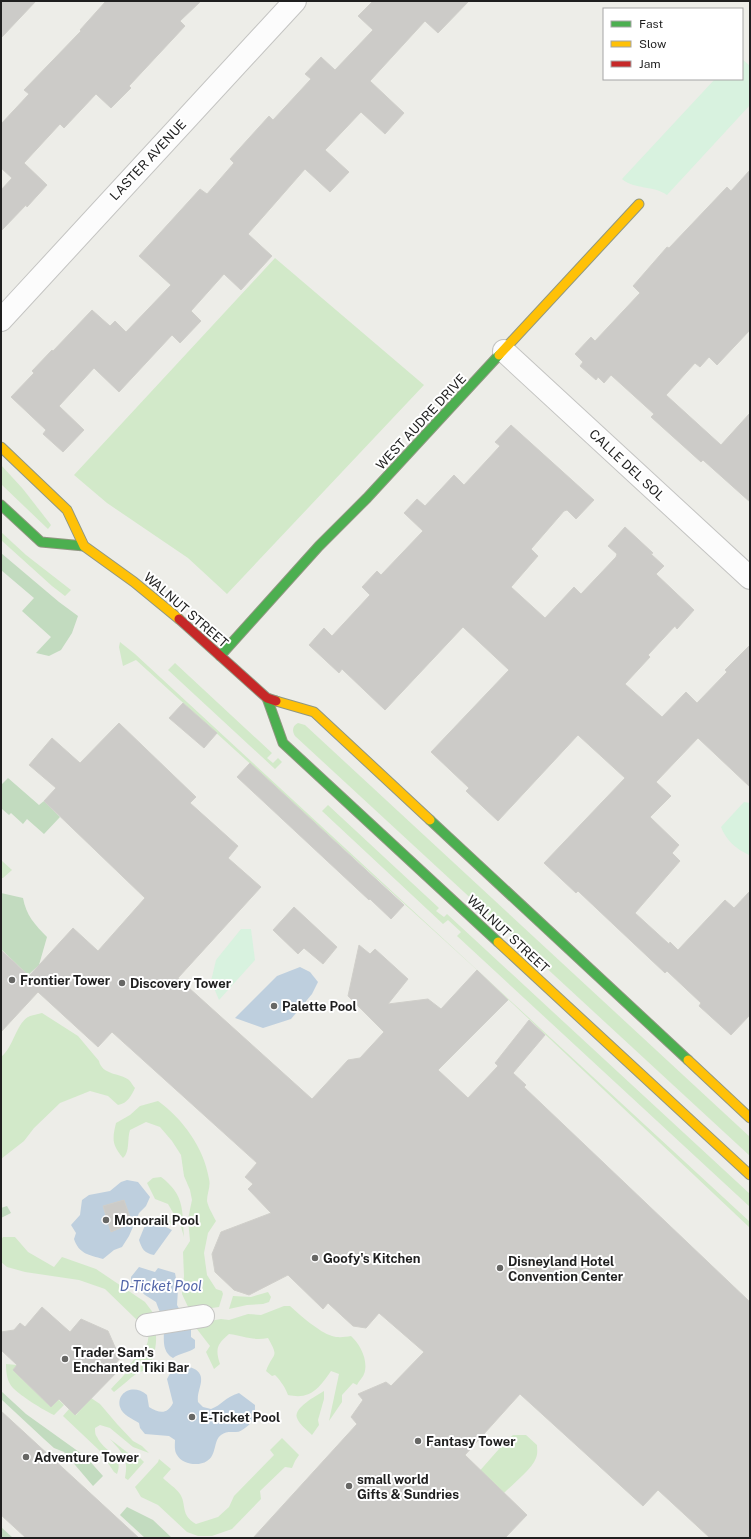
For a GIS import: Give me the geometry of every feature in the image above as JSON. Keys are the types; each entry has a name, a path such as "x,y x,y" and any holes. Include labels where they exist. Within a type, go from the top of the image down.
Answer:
{"street":[{"name":"LASTER AVENUE","path":"1,320 295,1"},
{"name":"WEST AUDRE DRIVE","path":"220,656 319,546 367,498 639,204"},
{"name":"CALLE DEL SOL","path":"504,351 750,578"},
{"name":"WALNUT STREET","path":"1,447 67,510 84,546 165,606 267,698 314,712 750,1118"},
{"path":"1,505 41,542 84,546"},
{"name":"WALNUT STREET","path":"267,698 283,743 750,1175"},
{"path":"147,1325 203,1316"}],"green space":[{"path":"743,60 750,66 750,105 667,195 656,190 633,185 622,179 714,80 743,80"},
{"path":"275,258 424,385 227,594 188,558 107,503 74,475"},
{"path":"1,465 23,489 51,525 48,529 1,484"},
{"path":"1,532 26,555 71,590 65,596 52,586 1,540"},
{"path":"1,553 78,616 72,633 61,650 49,656 36,653 51,637 22,611 34,598 1,570"},
{"path":"120,642 135,654 750,1222 750,1228 477,970 136,660 123,666 119,647"},
{"path":"175,663 272,753 267,758 273,763 278,758 282,762 275,769 168,670"},
{"path":"298,723 305,725 750,1137 750,1156 295,736 293,729"},
{"path":"8,778 39,805 44,801 60,817 44,834 27,819 23,824 11,813 9,815 2,809 1,810 1,785"},
{"path":"744,802 750,803 749,855 732,844 721,827"},
{"path":"328,805 439,908 436,911 444,917 447,914 750,1194 750,1207 457,936 461,932 448,920 443,924 322,811"},
{"path":"1,860 12,870 3,878 1,878"},
{"path":"1,893 23,898 26,910 47,937 39,965 28,975 1,949"},
{"path":"241,929 251,929 255,960 219,1000 211,981 216,960"},
{"path":"42,1013 78,1036 104,1069 129,1080 135,1088 127,1101 118,1105 108,1096 90,1091 60,1103 34,1128 24,1141 1,1159 1,1057 9,1047 25,1019"},
{"path":"158,1101 184,1125 197,1145 206,1167 209,1182 207,1201 216,1221 208,1233 204,1253 207,1275 216,1289 222,1291 223,1294 219,1307 190,1311 182,1294 184,1276 183,1252 190,1241 188,1219 192,1200 190,1190 184,1176 181,1155 160,1127 146,1122 130,1130 128,1149 123,1158 114,1142 116,1123 130,1115 140,1106"},
{"path":"161,1177 174,1190 181,1204 184,1237 180,1223 166,1225 175,1216 168,1204 155,1199 147,1183 153,1178"},
{"path":"7,1206 11,1213 1,1218 1,1208"},
{"path":"3,1237 15,1237 28,1252 54,1267 62,1257 96,1269 145,1302 154,1314 146,1319 137,1320 105,1289 79,1280 25,1272 7,1267 1,1262 1,1240"},
{"path":"268,1292 271,1297 269,1302 229,1309 233,1296 251,1297"},
{"path":"284,1306 290,1306 310,1323 327,1334 337,1337 351,1336 358,1343 363,1353 365,1369 363,1375 357,1385 353,1383 342,1395 342,1402 329,1421 339,1374 331,1371 322,1383 309,1394 303,1396 288,1395 277,1377 275,1375 272,1376 266,1371 274,1355 274,1349 268,1338 253,1339 229,1334 218,1347 217,1351 220,1364 214,1369 206,1352 210,1346 193,1324 221,1319 229,1320 248,1314 261,1315"},
{"path":"155,1329 155,1349 150,1364 146,1369 136,1374 114,1392 111,1389 147,1345 148,1330"},
{"path":"6,1364 17,1365 13,1370 51,1407 58,1399 64,1405 54,1415 27,1399 9,1383"},
{"path":"1,1391 26,1414 86,1457 103,1476 93,1486 64,1452 54,1448 1,1399"},
{"path":"324,1391 324,1399 318,1420 319,1425 312,1435 299,1422 297,1418 298,1410 311,1399"},
{"path":"91,1398 100,1404 133,1441 142,1446 149,1453 133,1447 110,1428 100,1425 95,1428 95,1433 100,1442 116,1458 119,1468 117,1474 114,1472 100,1451 63,1416 69,1409 76,1415"},
{"path":"513,1435 526,1435 537,1445 536,1458 526,1472 504,1493 469,1483 506,1441"},
{"path":"282,1438 299,1455 292,1468 285,1467 260,1491 261,1499 232,1529 212,1536 198,1536 187,1532 158,1505 141,1497 135,1487 159,1459 171,1469 163,1478 180,1494 186,1513 191,1521 196,1524 218,1517 229,1507 234,1496 274,1455 270,1450"},
{"path":"110,1439 132,1456 140,1458 144,1462 128,1480 125,1478 126,1466 122,1452"},
{"path":"127,1507 153,1520 172,1538 145,1538 120,1515"},
{"path":"1,1527 13,1538 1,1538"}],"water":[{"name":"Palette Pool","path":"300,967 310,972 318,982 312,994 291,1019 263,1028 235,1018 277,976"},
{"name":"Monorail Pool","path":"127,1180 138,1182 150,1197 146,1206 139,1213 129,1236 122,1247 114,1250 103,1259 85,1253 76,1244 74,1239 76,1233 71,1225 80,1215 82,1200 89,1195 110,1191 121,1182"},
{"path":"148,1218 172,1230 154,1255 144,1250 139,1240"},
{"name":"D-Ticket Pool","path":"139,1267 155,1272 158,1268 175,1273 178,1289 177,1305 191,1329 191,1337 195,1340 195,1348 173,1358 166,1351 164,1346 163,1320 156,1302 145,1295 131,1282 131,1277"},
{"name":"E-Ticket Pool","path":"181,1366 192,1368 200,1374 201,1382 198,1402 203,1407 211,1409 239,1393 255,1405 252,1421 240,1431 227,1432 221,1435 210,1458 199,1464 190,1464 179,1458 175,1452 175,1440 169,1436 145,1434 140,1428 139,1423 125,1415 121,1410 119,1402 123,1393 137,1390 142,1391 147,1395 149,1407 159,1412 168,1410 173,1403 167,1379 172,1370"}],"building":[{"path":"1,1 36,1 1,38"},
{"path":"106,1 201,1 180,21 185,26 129,86 131,88 111,108 96,94 64,128 60,124 24,163 47,185 27,207 26,205 1,231 1,190 12,178 1,168 1,124 29,94 24,90 81,31 80,30"},
{"path":"373,1 469,1 438,33 425,21 370,81 404,113 385,134 361,112 325,150 349,172 330,192 305,169 248,234 272,256 241,290 224,274 191,311 201,321 180,343 172,335 119,392 94,368 59,406 84,430 63,452 43,434 46,430 11,397 34,373 32,371 92,310 110,326 115,321 126,332 171,285 139,256 200,189 207,194 234,163 230,159 269,116 273,120 311,79 305,74 321,57 335,70 373,30 358,16"},
{"path":"750,170 750,330 717,365 709,357 700,367 695,363 666,395 721,445 750,413 750,502 703,460 701,462 651,417 654,414 611,375 604,383 598,377 596,380 580,366 583,362 575,354 591,337 595,341 640,293 633,286 667,247 669,248 727,187 731,191"},
{"path":"511,425 594,500 576,519 567,510 564,511 531,549 538,556 511,587 545,618 574,587 581,594 616,557 617,554 608,546 625,527 653,553 651,554 664,566 656,574 694,610 677,629 675,626 648,655 650,657 625,684 662,717 686,692 697,703 727,672 725,670 750,645 750,787 698,738 656,782 671,796 650,817 679,845 672,853 680,861 635,913 669,944 670,942 678,950 725,900 734,908 750,891 750,1015 731,1035 699,1006 701,1003 667,971 665,973 578,891 576,893 544,863 625,778 578,735 498,821 466,791 469,788 431,752 509,670 463,627 385,710 342,669 339,673 309,645 324,628 332,636 370,595 362,587 377,571 381,575 423,531 404,513 417,499 425,506 454,475 464,485 500,446 495,442"},
{"path":"183,703 217,733 204,748 169,718"},
{"path":"119,723 196,797 190,803 238,846 228,858 261,887 178,978 312,1099 348,1060 360,1058 384,1032 348,996 359,945 370,954 375,949 408,979 388,1004 428,999 441,1009 477,970 508,1000 438,1070 468,1098 498,1066 495,1063 529,1020 545,1035 513,1073 526,1085 524,1087 750,1302 750,1538 710,1538 658,1490 643,1506 520,1394 465,1455 527,1515 505,1538 253,1538 357,1424 351,1417 363,1400 358,1394 386,1382 391,1386 424,1352 379,1313 366,1328 353,1326 328,1303 323,1309 288,1275 249,1295 234,1290 215,1272 212,1254 221,1232 271,1213 248,1189 253,1184 245,1177 257,1163 112,1032 98,1047 38,992 1,1032 1,950 29,976 73,928 98,951 145,898 44,801 56,788 29,765 52,738 80,763"},
{"path":"250,763 404,905 391,919 237,777"},
{"path":"294,907 337,947 323,964 304,948 298,954 273,930"},
{"path":"124,1200 132,1223 111,1232 103,1206"},
{"name":"Trader Sam's Enchanted Tiki Bar","path":"42,1307 70,1332 81,1319 108,1331 115,1347 123,1355 115,1364 121,1368 75,1415 59,1399 51,1407 13,1370 17,1365 1,1350 1,1332 14,1330 20,1323 25,1327"},
{"name":"Adventure Tower","path":"1,1411 139,1538 26,1538 1,1515"}],"traffic: fast":[{"path":"220,656 319,546 367,498 499,355"},
{"path":"1,505 41,542 84,546"},
{"path":"267,698 283,743 498,942"},
{"path":"430,820 688,1060"}],"traffic: slow":[{"path":"499,355 639,204"},
{"path":"1,447 67,510 84,546 134,582 179,619"},
{"path":"276,701 314,712 430,820"},
{"path":"498,942 750,1175"},
{"path":"688,1060 750,1118"}],"traffic: jam":[{"path":"179,619 267,698 276,701"}],"place":[{"name":"Frontier Tower","path":"12,980"},
{"name":"Discovery Tower","path":"122,983"},
{"name":"Palette Pool","path":"274,1006"},
{"name":"Monorail Pool","path":"106,1220"},
{"name":"Goofy's Kitchen","path":"315,1258"},
{"name":"Disneyland Hotel Convention Center","path":"500,1268"},
{"name":"Trader Sam's Enchanted Tiki Bar","path":"65,1359"},
{"name":"E-Ticket Pool","path":"192,1417"},
{"name":"Fantasy Tower","path":"418,1441"},
{"name":"Adventure Tower","path":"26,1457"},
{"name":"small world Gifts & Sundries","path":"349,1486"}]}
